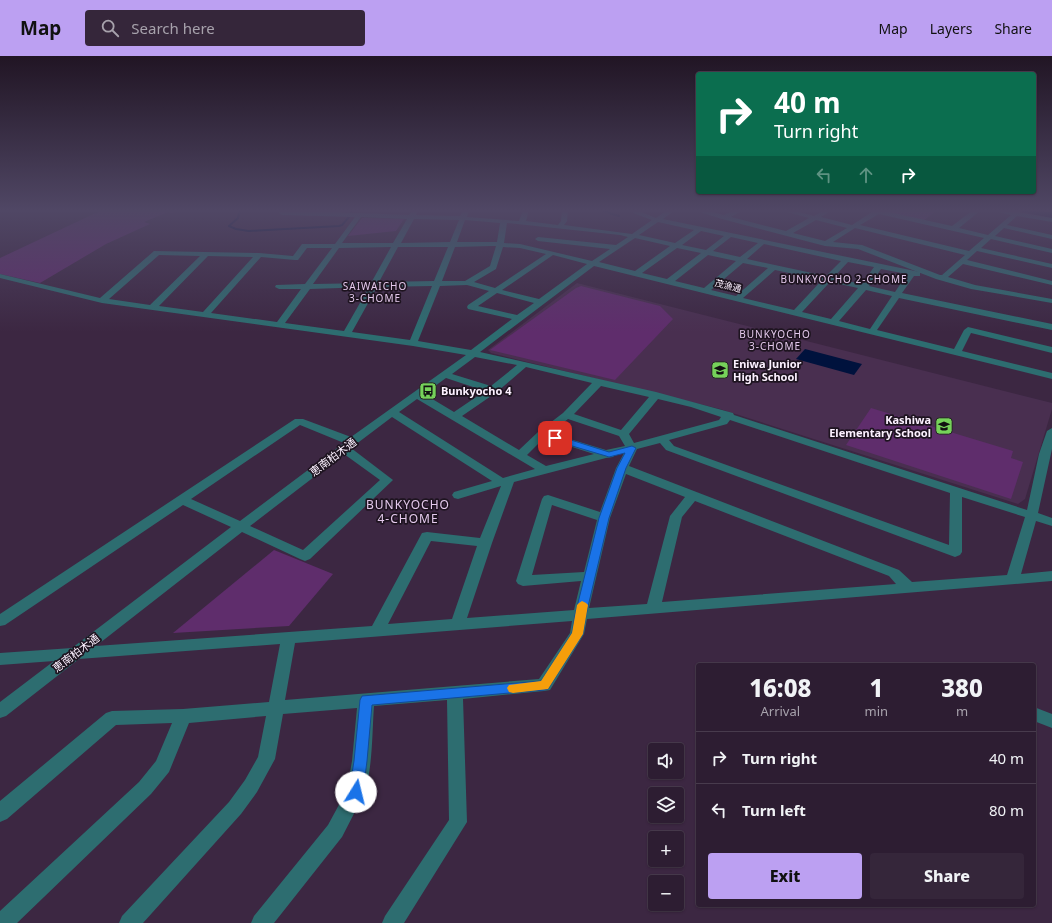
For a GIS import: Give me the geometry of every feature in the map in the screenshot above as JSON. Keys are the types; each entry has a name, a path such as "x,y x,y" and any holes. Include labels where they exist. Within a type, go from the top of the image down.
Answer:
{"street":[{"name":"茂漁通","path":"259,255 295,258 301,250"},
{"path":"279,325 333,250"},
{"path":"347,334 393,250"},
{"path":"413,343 449,250"},
{"path":"467,283 493,267 498,250"},
{"name":"茂漁通","path":"541,250 1052,376"},
{"name":"恵南柏木通","path":"0,711 392,412 611,250"},
{"path":"636,274 668,250"},
{"path":"701,250 1052,327"},
{"path":"705,291 753,250"},
{"path":"803,250 922,276 944,277 975,250"},
{"path":"868,250 935,276 974,287 1052,301"},
{"path":"955,250 970,254"},
{"path":"983,250 1052,266"},
{"path":"668,282 708,252"},
{"path":"102,301 157,253 259,255"},
{"path":"518,318 471,307 552,253"},
{"path":"152,308 206,254"},
{"path":"205,315 259,255"},
{"path":"796,313 846,260"},
{"path":"962,261 1052,283"},
{"path":"833,322 864,287 879,266"},
{"path":"737,299 774,267"},
{"path":"872,332 912,273"},
{"path":"0,276 102,301 413,343 473,353 524,364 656,395 729,415 1052,522"},
{"path":"279,287 467,283 541,302"},
{"path":"957,353 968,330 1052,350"},
{"path":"454,416 493,390 524,364"},
{"path":"445,374 493,390"},
{"path":"520,455 542,434 567,415 599,382"},
{"path":"417,394 546,471"},
{"path":"623,434 656,395"},
{"path":"392,412 505,481"},
{"path":"567,415 623,434 632,448"},
{"path":"458,495 505,481 663,440 723,422 729,415"},
{"path":"0,620 181,499 299,421 349,446 387,480 304,556 181,499"},
{"path":"1013,579 1049,455 1052,431"},
{"path":"542,434 609,455"},
{"path":"663,440 670,448 955,552 956,490"},
{"path":"0,813 112,718 183,716 544,685 577,634 589,576 604,518 622,468 632,448"},
{"path":"622,468 894,573 908,588"},
{"path":"458,623 505,481"},
{"path":"653,609 676,516 693,495"},
{"path":"589,576 523,581 548,499 604,518"},
{"path":"377,631 427,536 485,543"},
{"path":"0,659 377,631 458,623 580,615 1052,576"},
{"path":"129,923 235,808 251,786 266,759 289,637"},
{"path":"392,923 458,822 454,693"},
{"path":"261,923 335,831 356,792 361,761 366,700"},
{"path":"1036,715 1052,720"},
{"path":"2,923 145,788 163,766 183,716"}],"shaded area":[{"path":"16,250 95,250 40,283 0,274 0,258"},
{"name":"Eniwa Junior High School","path":"577,283 1052,403 1052,409 1025,499 1018,504 720,409 491,353 488,350"},
{"path":"581,286 660,306 673,319 615,380 490,350 576,288"},
{"path":"871,408 1013,451 1011,458 1023,462 1011,499 846,445"},
{"path":"274,550 333,574 289,626 173,633"}],"water":[{"path":"805,349 862,364 854,375 796,359"}],"slow traffic":[{"path":"513,688 544,685 577,634 582,605"}],"place":[{"name":"Eniwa Junior High School","path":"720,370"},
{"name":"Bunkyocho 4","path":"428,391"},
{"name":"Kashiwa Elementary School","path":"944,426"}],"district":[{"name":"BUNKYOCHO 2-CHOME","path":"844,279"},
{"name":"SAIWAICHO 3-CHOME","path":"375,292"},
{"name":"BUNKYOCHO 3-CHOME","path":"775,340"},
{"name":"BUNKYOCHO 4-CHOME","path":"408,512"}],"route":[{"path":"356,792 361,761 366,700 544,685 577,634 589,576 604,518 622,468 632,448 609,455 555,438"}]}
